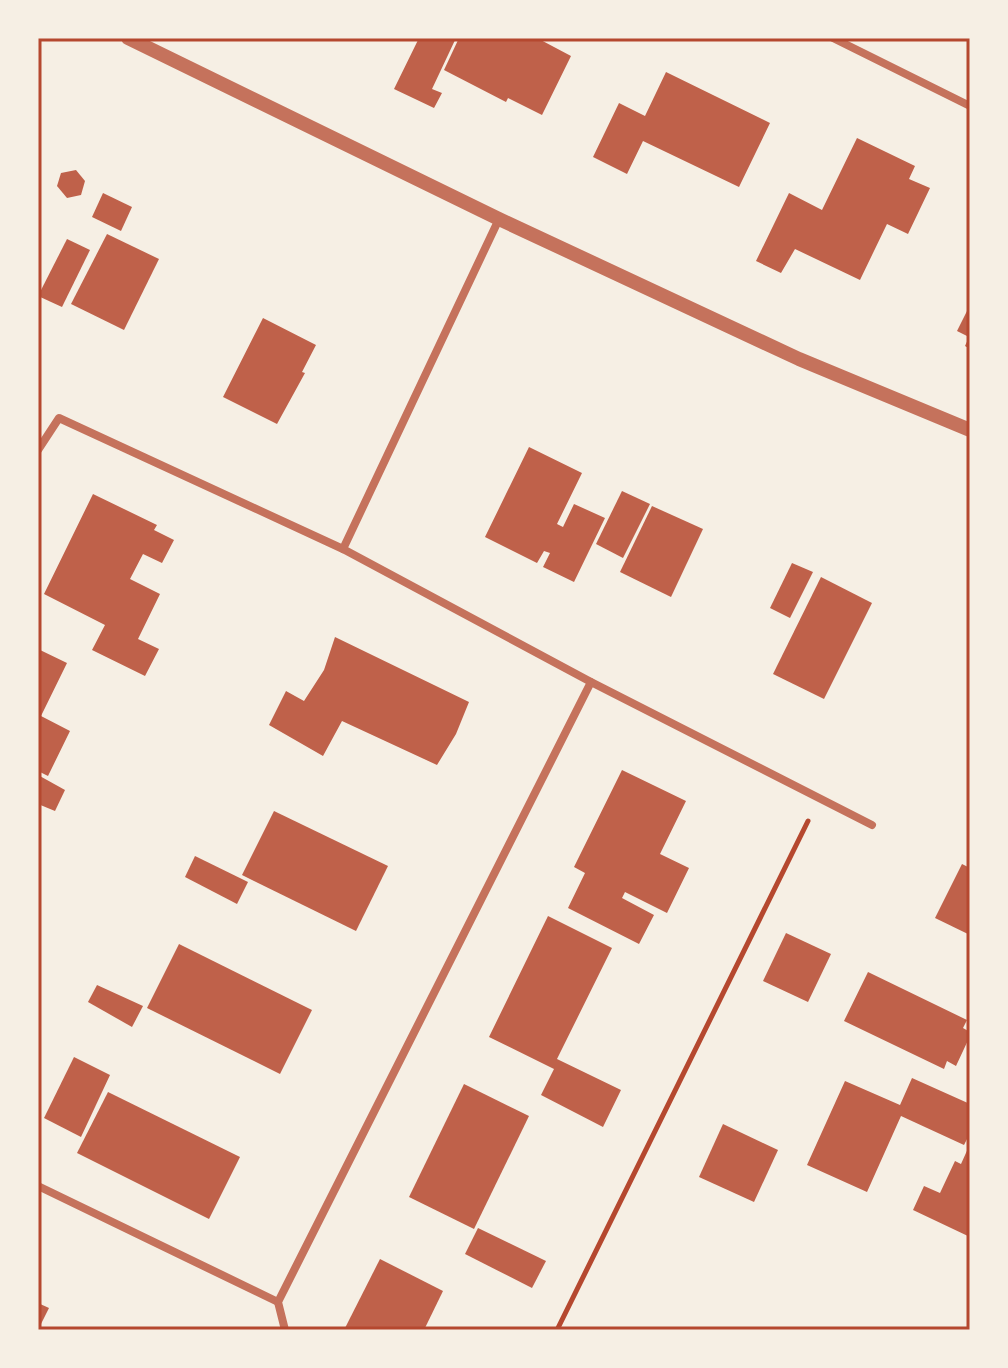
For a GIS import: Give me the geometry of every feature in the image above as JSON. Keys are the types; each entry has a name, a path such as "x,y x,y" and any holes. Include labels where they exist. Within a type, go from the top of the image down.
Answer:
{"street":[{"path":"128,38 499,219 799,359 970,430"},
{"path":"833,38 970,106"},
{"path":"343,549 499,219"},
{"path":"38,450 59,418 343,549 591,682 872,825"},
{"path":"285,1330 278,1302 591,682"},
{"path":"38,1186 278,1302"}],"path":[{"path":"557,1330 819,797"}],"building":[{"path":"419,38 456,38 432,89 442,93 434,108 394,89"},
{"path":"459,38 537,38 571,56 542,115 508,98 506,102 444,70"},
{"path":"666,72 770,123 739,187 643,141 627,174 593,157 619,103 645,116"},
{"path":"857,138 915,166 909,179 930,188 908,234 887,224 860,280 795,249 781,273 756,261 789,193 822,210"},
{"path":"76,170 85,181 81,195 67,198 57,186 61,173"},
{"path":"103,193 132,207 121,231 92,217"},
{"path":"107,234 159,259 124,330 71,304"},
{"path":"67,239 90,250 62,307 38,296"},
{"path":"970,305 970,349 965,346 969,337 957,331"},
{"path":"263,318 316,345 302,372 305,373 277,424 223,397"},
{"path":"529,447 582,473 557,524 563,527 574,504 605,518 574,582 543,567 550,553 544,551 537,563 485,537"},
{"path":"622,491 650,504 623,558 596,544"},
{"path":"93,494 157,525 154,530 174,540 162,563 143,554 130,579 160,594 138,639 159,649 145,676 92,650 105,625 44,594"},
{"path":"652,506 703,529 671,597 620,572"},
{"path":"792,563 813,572 790,618 770,608"},
{"path":"821,577 872,603 824,699 773,674"},
{"path":"335,637 469,702 456,734 437,765 342,721 323,756 269,725 286,691 304,701 324,670"},
{"path":"38,649 67,663 41,716 70,731 48,776 38,771"},
{"path":"622,770 686,801 660,854 689,868 667,913 625,892 622,898 654,915 639,944 568,908 585,873 574,867"},
{"path":"38,775 65,790 55,811 38,804"},
{"path":"274,811 388,866 356,931 242,875"},
{"path":"195,856 248,882 237,904 185,877"},
{"path":"962,864 970,868 970,935 935,918"},
{"path":"548,916 612,948 557,1059 621,1090 603,1127 541,1095 554,1069 489,1037"},
{"path":"786,933 831,954 808,1002 763,981"},
{"path":"179,944 312,1010 280,1074 147,1008"},
{"path":"868,972 967,1020 963,1028 970,1032 970,1036 956,1066 947,1061 944,1069 844,1021"},
{"path":"97,985 143,1006 132,1027 88,1002"},
{"path":"74,1057 110,1075 81,1137 44,1118"},
{"path":"912,1078 970,1104 970,1133 964,1145 901,1116 867,1192 807,1165 845,1081 900,1105"},
{"path":"464,1084 529,1116 474,1229 409,1197"},
{"path":"108,1092 240,1157 209,1219 77,1153"},
{"path":"723,1124 778,1150 754,1202 699,1177"},
{"path":"970,1144 970,1237 913,1210 924,1186 940,1193 955,1161 961,1164"},
{"path":"478,1228 546,1261 532,1288 465,1254"},
{"path":"380,1259 443,1291 424,1330 344,1330"},
{"path":"38,1303 49,1308 38,1330"}]}
